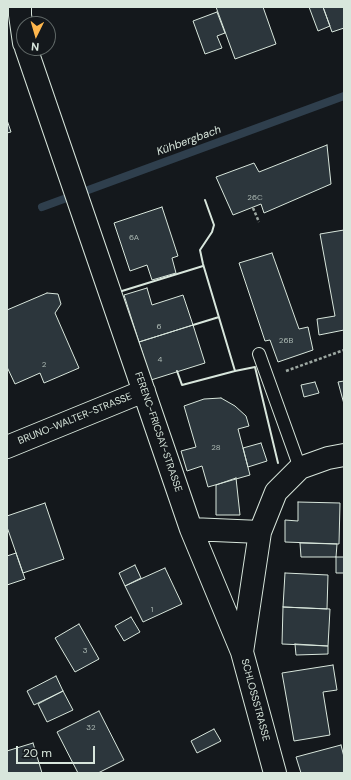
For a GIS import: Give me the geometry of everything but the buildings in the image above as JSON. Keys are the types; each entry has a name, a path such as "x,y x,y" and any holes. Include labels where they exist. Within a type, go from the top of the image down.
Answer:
{"street":[{"name":"FERENC-FRICSAY-STRASSE","path":"29,56 191,529 242,652"},
{"name":"BRUNO-WALTER-STRASSE","path":"7,447 144,391"},
{"name":"SCHLOSSSTRASSE","path":"274,773 242,652 260,532 276,492 300,468 328,458 344,455"},
{"path":"191,529 260,532"}],"lane":[{"path":"259,354 300,468"}],"path":[{"path":"253,208 259,222"},
{"path":"267,378 344,350"}],"waterway":[{"name":"Kühbergbach","path":"42,207 344,96"}],"wall":[{"path":"205,200 214,225 212,232 200,250 203,264 235,371 255,367 278,463"},
{"path":"122,291 203,266"},
{"path":"193,325 219,317"},
{"path":"177,371 182,385 235,371"}]}
